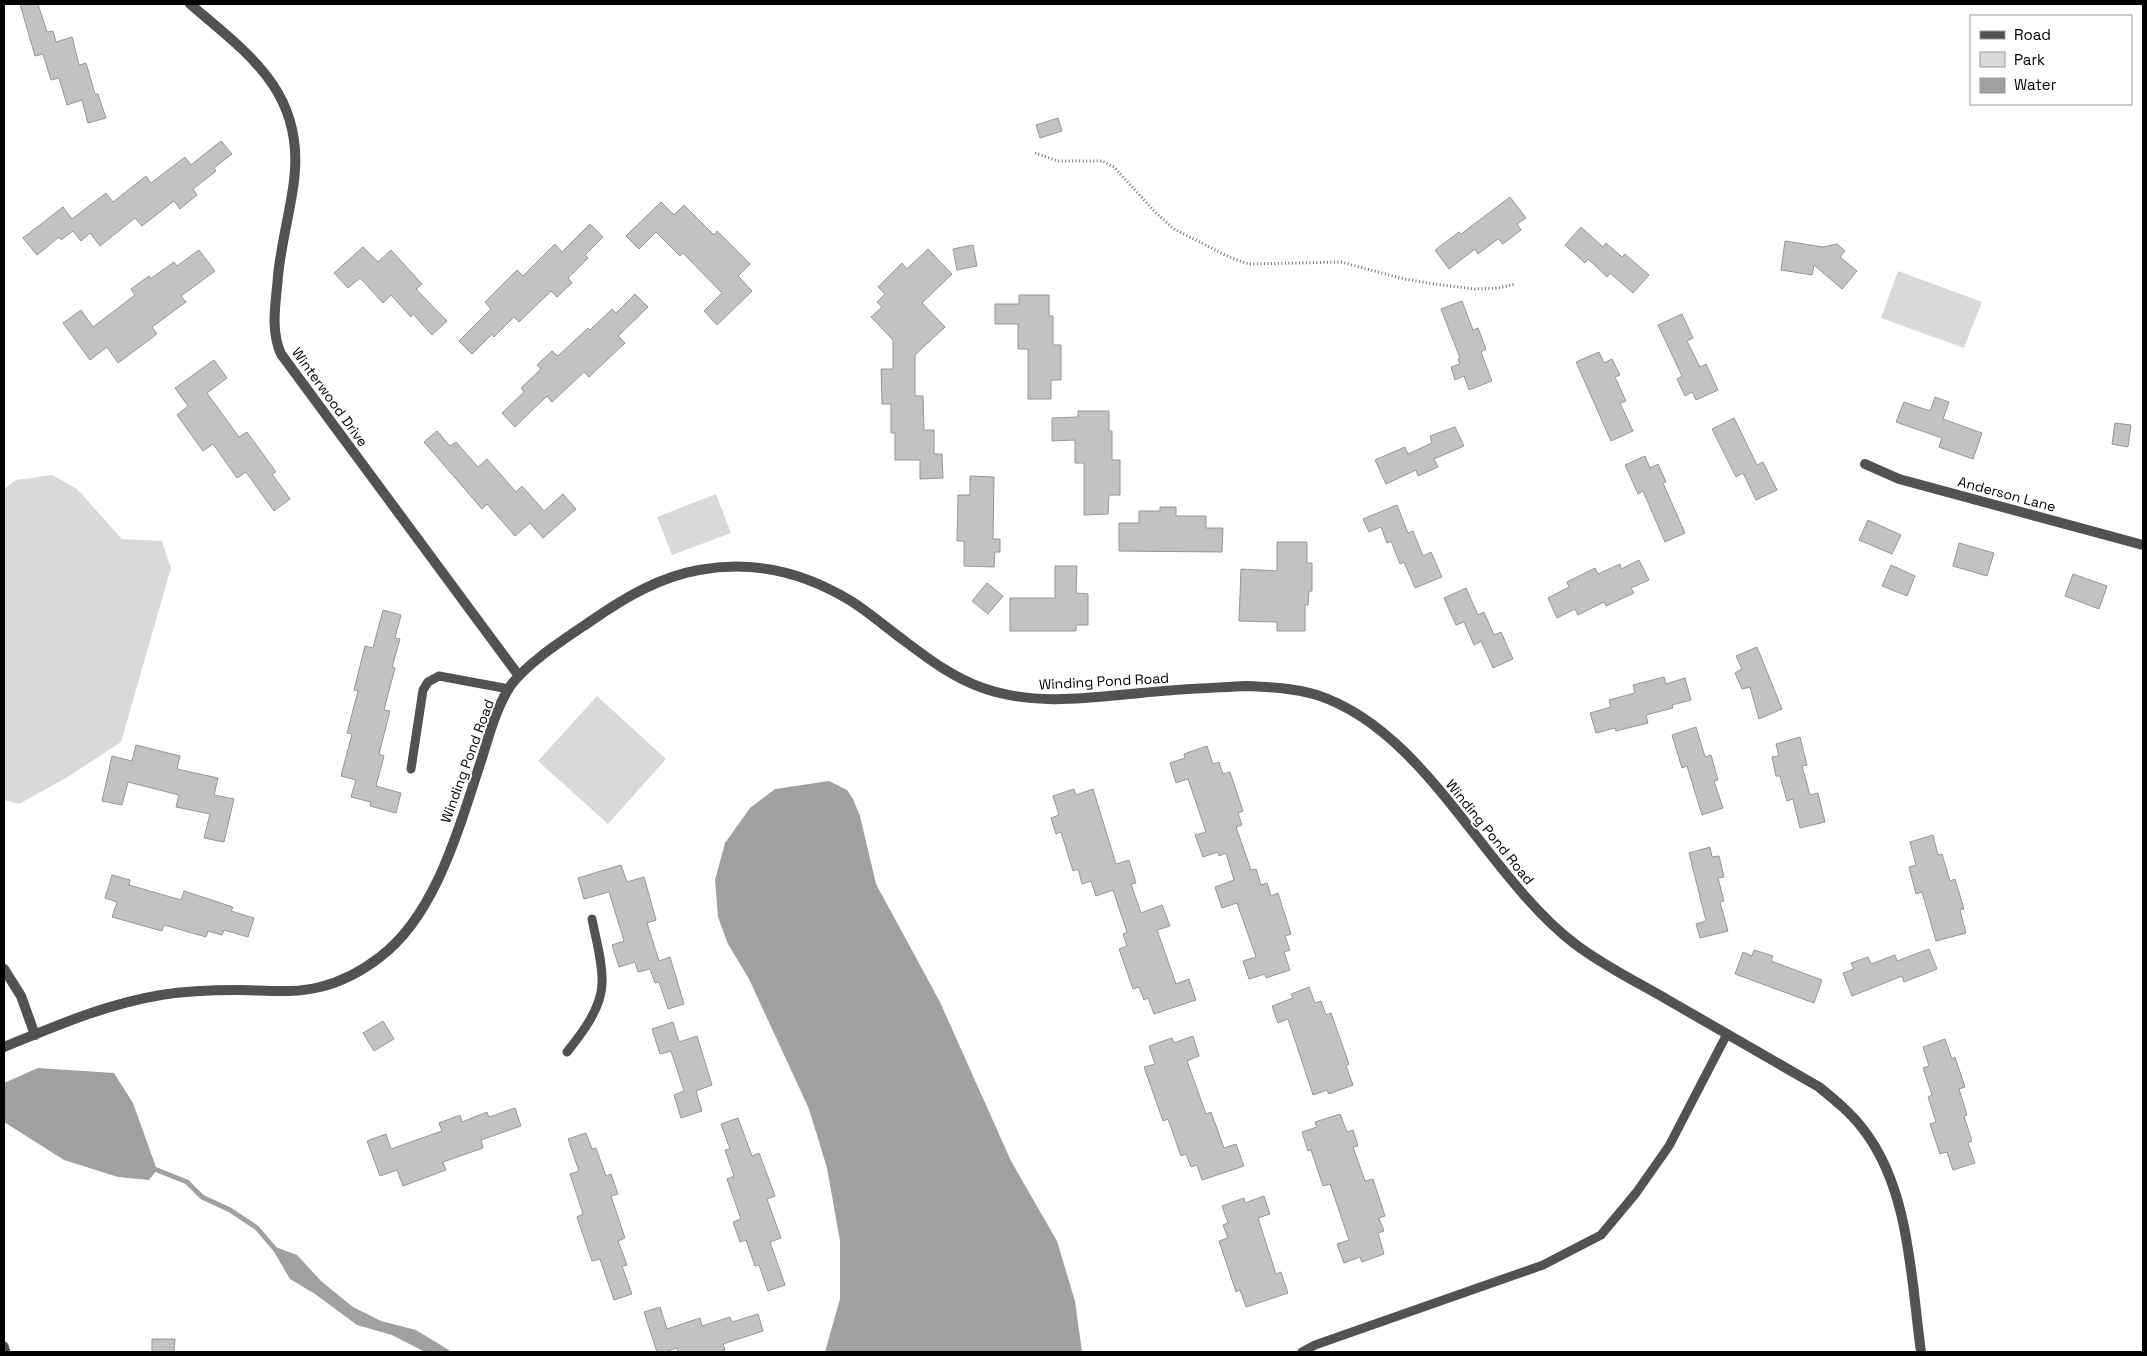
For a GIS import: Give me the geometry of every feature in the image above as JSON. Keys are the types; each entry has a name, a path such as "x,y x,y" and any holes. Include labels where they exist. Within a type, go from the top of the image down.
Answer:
{"street":[{"name":"Winterwood Drive","path":"190,4 263,69 285,105 290,124 294,145 294,182 279,265 274,326 276,342 281,354 519,676"},
{"name":"Anderson Lane","path":"1865,464 1899,479 2143,545"},
{"name":"Winding Pond Road","path":"4,1047 100,1009 162,995 196,991 283,991 316,988 336,982 379,958 408,931 429,900 466,806 492,727 509,689 519,676 578,630 644,588 675,576 700,570 750,567 774,569 811,581 851,601 939,666 961,680 986,689 1041,700 1246,686 1293,689 1318,695 1368,720 1413,760 1509,879 1557,929 1602,962 1819,1087 1850,1115 1872,1143 1884,1166 1899,1203 1904,1225 1921,1352"},
{"path":"4,969 21,996 35,1034"}],"lane":[{"path":"411,769 423,690 428,682 439,676 509,689"},
{"path":"568,1052 584,1031 597,1004 602,985 592,919"},
{"path":"1302,1352 1315,1345 1543,1265 1601,1235 1636,1193 1669,1146 1727,1034"},
{"path":"4,1346 6,1352"}],"path":[{"path":"1035,153 1058,162 1102,161 1114,167 1155,212 1174,229 1229,258 1249,264 1341,262 1404,280 1442,285 1482,289 1516,284"}],"green space":[{"path":"1898,271 1982,302 1964,348 1881,318"},
{"path":"52,475 77,489 122,539 162,541 171,568 121,742 66,778 19,804 4,800 4,489 16,480"},
{"path":"716,494 731,533 672,555 657,517"},
{"path":"597,696 666,759 608,824 538,761"}],"water":[{"path":"829,781 847,790 853,799 860,816 876,884 940,1002 1011,1161 1057,1241 1075,1301 1082,1352 825,1352 840,1299 840,1241 827,1168 809,1109 749,979 728,944 718,917 715,880 725,843 750,808 775,789"},
{"path":"38,1068 114,1073 133,1103 157,1170 149,1180 118,1177 64,1160 4,1122 4,1083"},
{"path":"270,1245 297,1255 321,1281 353,1307 381,1321 416,1330 452,1352 425,1352 392,1335 357,1325 315,1294 290,1279"}],"building":[{"path":"20,4 38,4 47,32 53,31 56,42 72,37 79,65 86,63 95,94 98,94 106,118 88,123 82,100 67,105 59,78 51,80 43,54 35,56"},
{"path":"1058,118 1062,131 1040,138 1036,125"},
{"path":"221,141 232,154 214,168 216,171 193,189 197,195 180,209 174,201 142,226 135,218 100,246 90,233 81,241 73,231 61,240 59,237 37,255 23,238 63,207 72,219 106,193 113,202 146,176 151,183 185,157 191,165"},
{"path":"1510,197 1526,218 1517,224 1521,230 1503,244 1498,239 1478,254 1475,249 1449,269 1435,250 1459,232 1461,234"},
{"path":"661,202 674,215 684,205 714,235 717,231 750,264 738,276 752,291 717,325 704,311 722,293 683,253 680,256 656,232 639,249 626,236"},
{"path":"590,224 603,237 585,255 588,258 568,278 572,283 557,297 551,291 519,322 514,317 494,337 492,334 472,354 459,341 491,309 485,302 517,270 523,276 555,244 562,252"},
{"path":"1581,227 1603,247 1606,243 1622,257 1625,254 1649,275 1633,293 1610,273 1607,277 1588,259 1585,263 1565,245"},
{"path":"1785,241 1823,247 1837,244 1845,251 1840,257 1857,271 1842,289 1814,265 1812,275 1781,270"},
{"path":"973,245 977,266 957,270 953,249"},
{"path":"363,247 378,262 391,250 422,284 416,289 447,321 432,335 413,314 411,317 391,295 383,303 360,278 348,288 334,273"},
{"path":"928,249 952,274 922,303 945,327 915,355 915,396 923,396 924,430 934,430 934,454 942,454 943,478 920,479 920,460 895,460 895,433 891,433 891,404 882,404 881,369 893,369 893,340 871,317 882,307 877,302 885,294 878,287 902,263 907,269"},
{"path":"199,250 215,271 181,296 186,302 152,327 157,334 118,363 107,347 90,360 63,323 81,310 93,327 135,295 131,289 149,276 150,279 174,262 177,266"},
{"path":"635,294 648,307 618,336 625,343 589,377 584,372 552,402 547,396 515,427 502,413 524,392 521,388 541,369 537,365 552,351 558,356 588,328 590,330 612,309 616,313"},
{"path":"1019,295 1049,295 1049,316 1053,316 1053,345 1061,345 1061,380 1051,380 1051,399 1028,399 1028,349 1018,349 1018,324 995,324 995,304 1019,304"},
{"path":"1462,301 1473,330 1478,328 1486,349 1481,352 1492,381 1469,390 1464,376 1455,380 1451,367 1460,364 1458,359 1460,358 1441,309"},
{"path":"1682,314 1693,338 1687,341 1700,367 1706,364 1718,390 1696,400 1692,392 1685,396 1677,379 1682,376 1658,325"},
{"path":"1599,352 1604,363 1612,359 1620,375 1615,377 1626,401 1620,403 1633,431 1611,441 1576,362"},
{"path":"214,360 227,378 207,393 239,437 247,432 276,472 272,474 290,499 274,511 246,472 237,478 213,444 203,451 177,415 188,406 175,388"},
{"path":"1935,397 1949,402 1943,419 1982,433 1973,459 1939,447 1942,438 1896,422 1904,402 1930,411"},
{"path":"1078,411 1109,411 1109,431 1112,431 1112,460 1120,460 1120,495 1109,495 1108,514 1084,515 1084,463 1075,463 1075,440 1052,441 1052,418 1078,417"},
{"path":"1734,418 1757,465 1763,462 1777,490 1756,500 1743,473 1736,477 1712,429"},
{"path":"2115,423 2131,425 2128,447 2112,444"},
{"path":"1455,427 1464,446 1434,459 1438,467 1418,476 1416,470 1386,484 1375,460 1405,447 1408,454 1432,443 1430,436"},
{"path":"437,431 450,446 456,442 478,467 487,459 516,492 522,486 544,511 563,494 576,509 543,538 530,523 515,536 487,504 482,509 424,442"},
{"path":"1645,456 1650,468 1658,464 1666,482 1663,483 1685,533 1665,542 1643,491 1638,494 1625,465"},
{"path":"970,476 994,477 993,539 1000,539 1000,552 995,552 994,567 964,566 964,541 957,541 958,495 970,495"},
{"path":"1397,505 1408,533 1413,531 1423,556 1431,552 1442,577 1415,588 1404,562 1400,564 1391,541 1387,543 1381,527 1369,532 1363,519"},
{"path":"1160,507 1176,507 1176,516 1206,516 1206,528 1223,528 1222,552 1119,551 1119,523 1139,523 1139,511 1160,511"},
{"path":"1868,520 1901,535 1892,554 1859,540"},
{"path":"1277,542 1307,542 1307,563 1312,563 1312,591 1309,591 1308,605 1305,605 1305,631 1277,631 1277,622 1239,621 1241,569 1277,571"},
{"path":"1959,543 1994,553 1987,576 1953,566"},
{"path":"1639,560 1649,580 1631,588 1634,593 1606,606 1604,602 1578,615 1575,609 1557,618 1548,598 1569,587 1567,582 1595,568 1598,574 1620,564 1621,569"},
{"path":"1891,565 1915,576 1907,596 1882,586"},
{"path":"1055,566 1077,566 1076,593 1088,594 1088,625 1076,625 1076,631 1010,631 1010,598 1055,598"},
{"path":"2073,574 2107,586 2099,609 2065,596"},
{"path":"987,583 1003,596 988,614 972,601"},
{"path":"1466,588 1478,615 1484,612 1494,635 1501,632 1513,659 1493,668 1481,641 1474,645 1464,622 1456,625 1444,598"},
{"path":"383,610 401,615 395,638 400,639 392,667 395,668 384,710 390,711 379,754 384,756 376,786 401,793 396,813 370,806 371,802 351,797 356,780 341,776 352,734 347,733 358,691 354,690 365,646 373,648"},
{"path":"1757,647 1782,709 1759,719 1750,687 1742,689 1735,673 1742,669 1736,656"},
{"path":"1664,677 1666,684 1685,678 1691,700 1672,705 1673,708 1646,715 1648,723 1616,731 1615,728 1596,733 1590,713 1611,707 1609,700 1635,693 1633,685"},
{"path":"1696,727 1705,757 1711,755 1718,780 1714,781 1723,808 1702,815 1687,766 1682,768 1672,735"},
{"path":"1800,737 1807,765 1802,766 1810,795 1818,793 1825,822 1800,828 1793,799 1787,801 1780,776 1776,776 1772,757 1779,756 1776,744"},
{"path":"136,745 180,756 177,769 218,778 214,795 234,799 224,842 204,838 210,814 176,807 179,795 128,782 122,805 102,801 112,756 132,761"},
{"path":"1207,746 1213,764 1219,762 1223,774 1230,772 1243,811 1238,813 1242,825 1236,827 1251,870 1256,869 1261,885 1267,883 1271,896 1278,893 1291,934 1285,936 1290,950 1284,952 1290,970 1266,978 1265,974 1249,979 1243,961 1256,957 1237,903 1222,908 1215,887 1234,880 1226,853 1219,856 1218,852 1203,857 1195,835 1206,832 1188,779 1176,783 1170,763 1185,758 1184,754"},
{"path":"1074,789 1076,795 1093,789 1116,864 1129,860 1136,883 1131,884 1141,913 1162,905 1170,926 1157,930 1176,984 1189,979 1196,1000 1154,1014 1148,998 1144,1000 1139,987 1133,989 1119,949 1127,946 1123,934 1127,932 1113,890 1096,896 1091,881 1082,884 1078,869 1073,871 1061,832 1056,834 1051,818 1059,815 1053,796"},
{"path":"1933,835 1938,855 1942,854 1950,881 1955,879 1964,909 1960,910 1966,933 1936,941 1922,892 1916,894 1909,867 1916,865 1910,842"},
{"path":"1710,847 1712,857 1719,856 1724,877 1718,878 1724,901 1720,902 1728,931 1700,938 1696,924 1706,921 1689,853"},
{"path":"621,865 627,882 644,877 656,920 647,923 659,961 670,957 684,1004 668,1009 659,982 655,983 650,969 638,972 635,962 619,967 612,945 624,941 609,892 584,899 578,878"},
{"path":"112,875 130,880 129,885 181,900 184,891 233,907 231,911 254,918 248,937 224,930 222,935 208,931 206,937 164,925 162,931 112,917 117,902 105,898"},
{"path":"1929,949 1937,969 1904,982 1902,976 1852,996 1843,973 1854,969 1851,963 1868,957 1871,964 1895,955 1897,961"},
{"path":"1754,950 1773,956 1771,961 1822,980 1814,1003 1735,974 1743,952 1752,956"},
{"path":"1309,987 1315,1003 1321,1001 1326,1015 1331,1013 1349,1064 1346,1066 1353,1085 1329,1094 1327,1090 1313,1095 1288,1019 1278,1023 1272,1006 1293,998 1291,994"},
{"path":"383,1021 394,1039 374,1051 363,1033"},
{"path":"673,1022 679,1042 697,1036 712,1085 696,1091 702,1111 681,1118 674,1095 684,1091 671,1051 660,1054 652,1029"},
{"path":"1193,1036 1199,1056 1187,1061 1206,1114 1211,1112 1224,1148 1236,1144 1244,1166 1202,1180 1197,1165 1191,1167 1186,1154 1181,1156 1168,1119 1163,1121 1144,1067 1155,1064 1149,1046 1172,1038 1174,1043"},
{"path":"1945,1039 1952,1059 1955,1057 1965,1087 1959,1089 1967,1115 1964,1116 1972,1141 1968,1143 1975,1163 1953,1170 1947,1152 1940,1154 1930,1124 1936,1122 1928,1097 1932,1095 1923,1068 1929,1066 1923,1047"},
{"path":"515,1108 521,1126 481,1140 483,1148 443,1162 446,1170 403,1186 397,1170 380,1176 367,1141 386,1134 391,1149 442,1131 439,1123 460,1115 462,1122 487,1112 489,1117"},
{"path":"1340,1114 1347,1132 1353,1130 1358,1146 1353,1147 1365,1181 1373,1179 1385,1216 1379,1218 1384,1231 1378,1233 1384,1254 1362,1262 1360,1257 1344,1263 1337,1244 1349,1240 1330,1184 1323,1186 1311,1150 1308,1151 1302,1132 1317,1127 1315,1122"},
{"path":"738,1118 752,1156 759,1153 775,1196 767,1199 781,1238 770,1242 785,1285 768,1291 759,1265 755,1266 746,1240 740,1242 733,1222 741,1219 727,1179 734,1176 725,1150 730,1149 721,1124"},
{"path":"586,1133 592,1149 596,1148 606,1176 611,1174 618,1194 611,1196 625,1238 618,1241 627,1265 622,1266 632,1294 614,1300 600,1259 592,1261 577,1217 583,1214 570,1174 579,1171 568,1139"},
{"path":"1264,1196 1270,1214 1258,1218 1276,1274 1281,1272 1288,1293 1246,1307 1240,1290 1236,1292 1219,1241 1228,1238 1223,1225 1228,1223 1222,1206 1244,1198 1245,1203"},
{"path":"660,1307 667,1329 700,1318 702,1326 730,1317 732,1322 758,1314 763,1331 723,1344 725,1350 718,1352 678,1352 677,1348 665,1352 657,1352 644,1312"},
{"path":"152,1339 175,1339 174,1352 152,1352"}],"waterway":[{"path":"152,1168 187,1182 202,1197 230,1210 257,1228 274,1248"}]}
